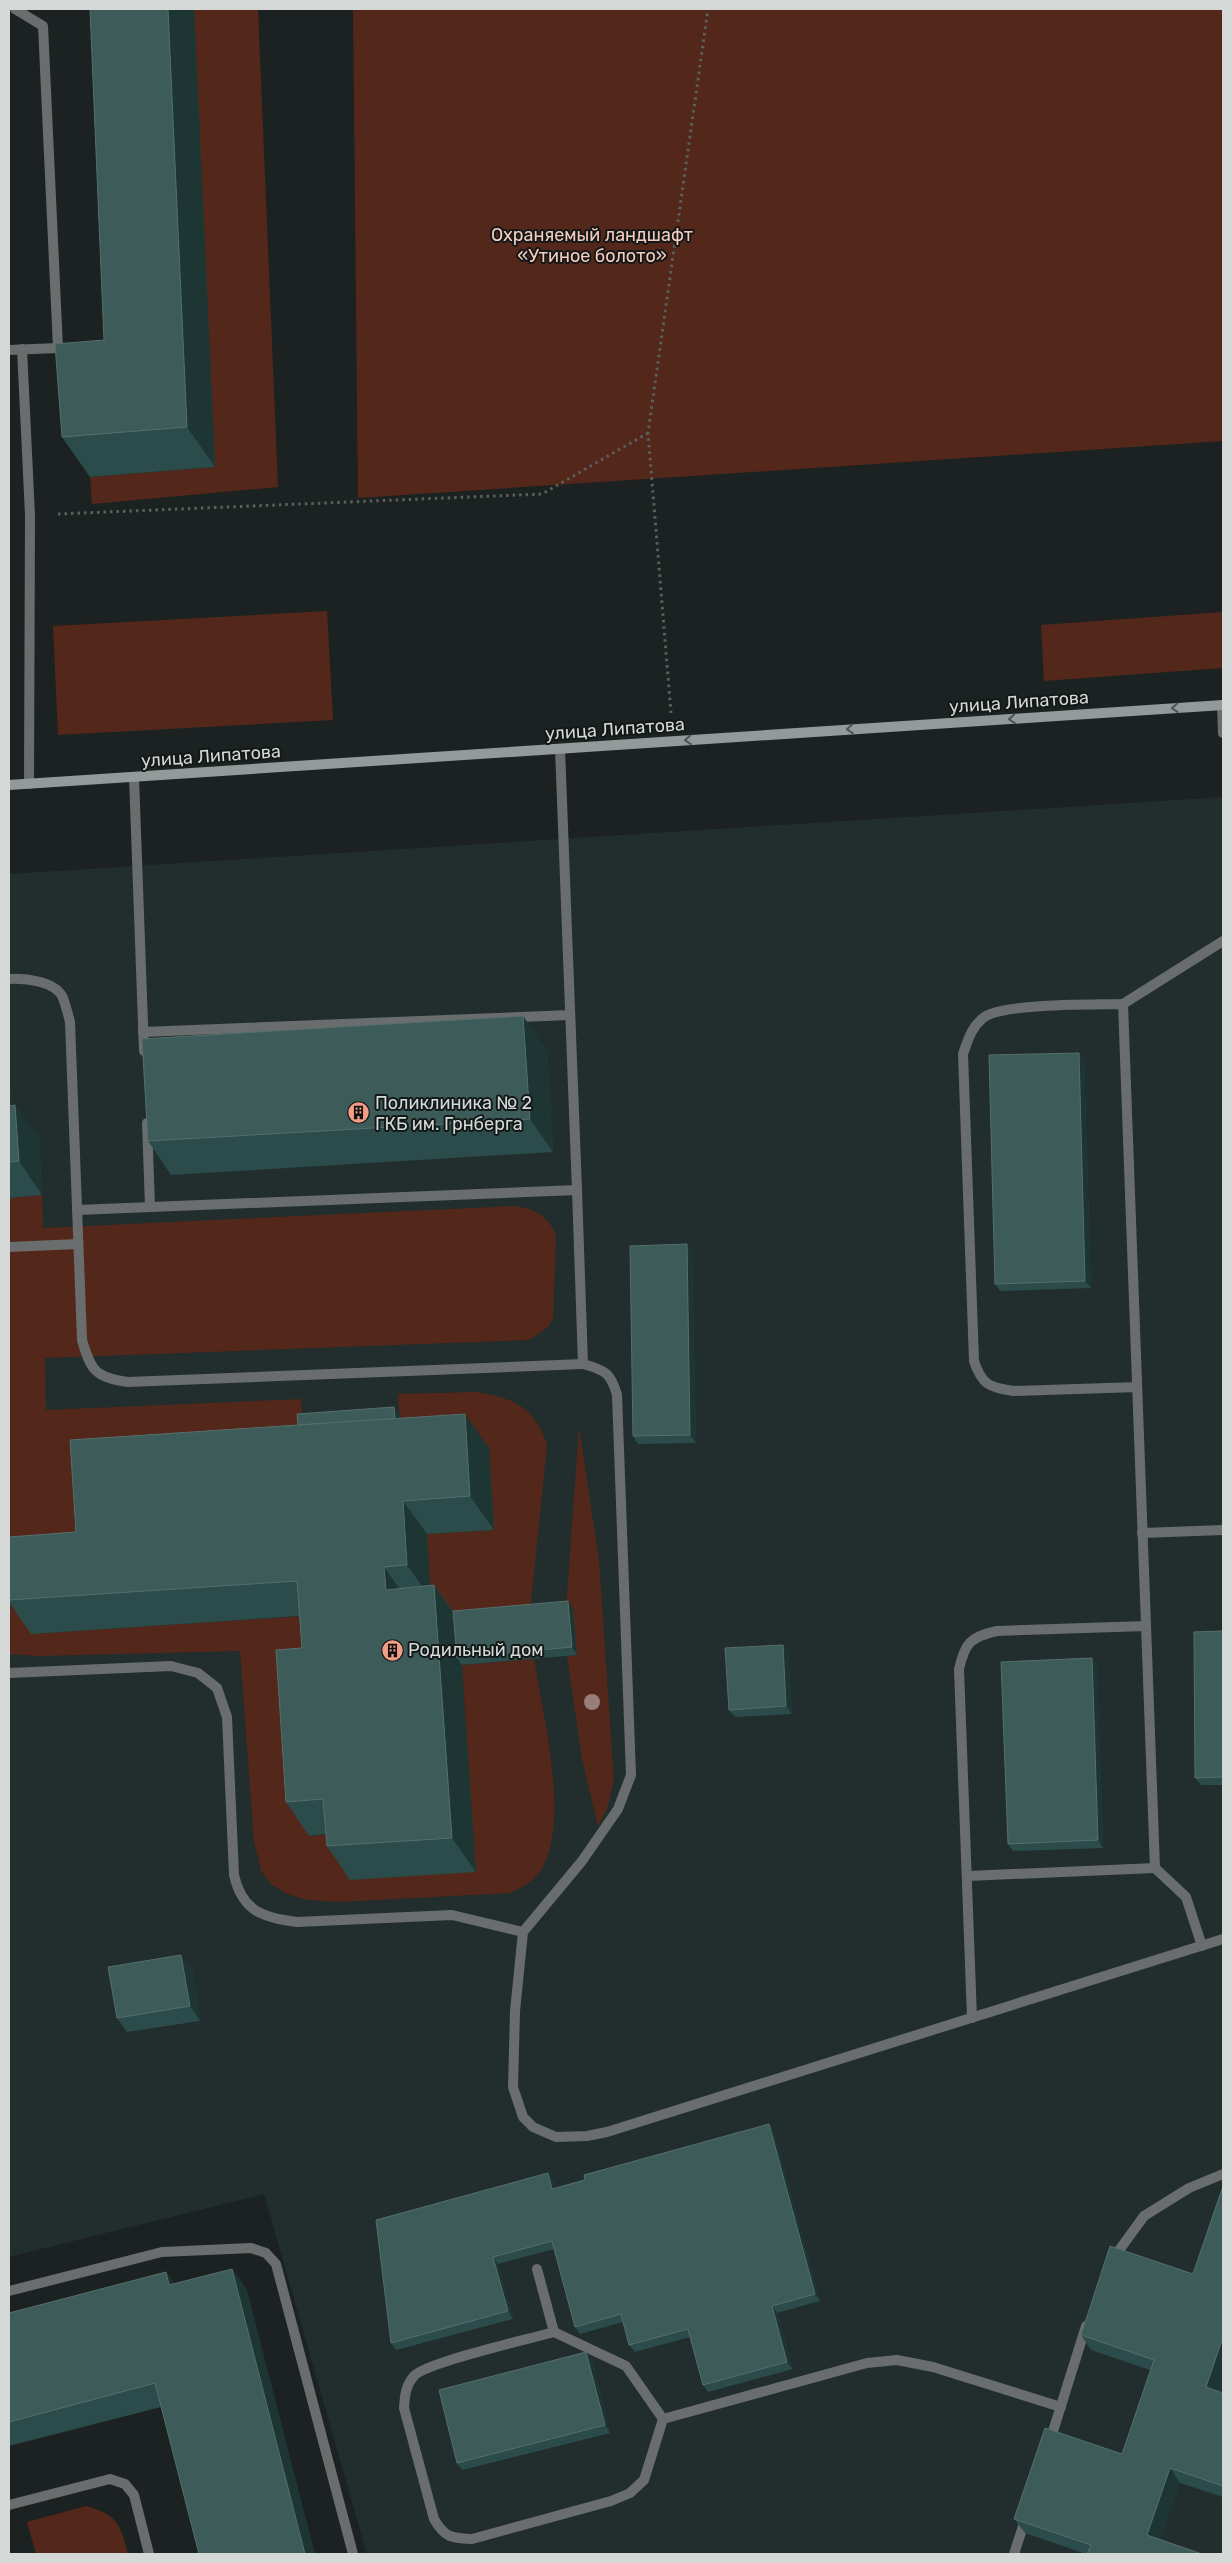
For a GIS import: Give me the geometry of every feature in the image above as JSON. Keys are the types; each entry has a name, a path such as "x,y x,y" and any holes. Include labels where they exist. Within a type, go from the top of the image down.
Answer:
{"street":[{"name":"улица Липатова","path":"9,785 1223,705"}],"lane":[{"path":"9,350 58,348 43,26 15,9"},
{"path":"22,349 30,515 29,784"},
{"path":"1223,705 1223,733"},
{"path":"560,749 583,1364"},
{"path":"134,777 145,1066"},
{"path":"1137,1387 1013,1392 994,1388 979,1377 974,1361 963,1054 970,1032 984,1016 1008,1009 1123,1004 1223,941"},
{"path":"9,979 48,984 63,996 70,1022 82,1340 90,1366 105,1378 128,1382 583,1364 601,1369 613,1379 617,1395 631,1776 618,1809 582,1861 524,1932 515,2011 513,2087 523,2117 533,2127 556,2136 570,2138 607,2132 1223,1939"},
{"path":"1123,1004 1155,1868 1186,1897 1202,1946"},
{"path":"143,1032 570,1015"},
{"path":"146,1112 150,1206"},
{"path":"77,1210 576,1190"},
{"path":"9,1247 78,1244"},
{"path":"1142,1533 1223,1530"},
{"path":"972,2018 959,1669 963,1650 977,1635 996,1631 1146,1626"},
{"path":"9,1673 171,1666 198,1673 217,1688 227,1717 234,1875 241,1897 256,1911 282,1920 297,1922 452,1915 524,1932"},
{"path":"967,1876 1155,1868"},
{"path":"1104,2270 1144,2216 1190,2188 1223,2174"},
{"path":"9,2291 162,2252 251,2248 266,2253 276,2264 352,2554"},
{"path":"537,2269 554,2332"},
{"path":"1046,2453 1090,2315"},
{"path":"554,2332 626,2366 663,2419 644,2480 630,2493 611,2501 472,2539 455,2538 442,2533 434,2518 404,2408 405,2390 415,2374 434,2364 554,2332"},
{"path":"663,2419 868,2363 897,2360 933,2366 1060,2407"},
{"path":"9,2505 110,2479 125,2484 134,2496 149,2554"},
{"path":"1014,2554 1028,2508"}],"path":[{"path":"673,741 648,432 708,9"},
{"path":"30,515 542,494 648,432"}],"shaded area":[{"path":"1223,797 1223,2554 367,2554 264,2194 9,2257 9,874"}],"green space":[{"path":"194,9 258,9 278,487 92,504 90,477 215,467"},
{"name":"Охраняемый ландшафт «Утиное болото»","path":"353,9 1223,9 1223,441 358,498"},
{"path":"327,611 333,720 58,735 53,626"},
{"path":"1223,612 1223,668 1044,681 1041,625"},
{"path":"42,1195 43,1228 513,1206 534,1211 550,1223 556,1236 553,1319 547,1328 529,1340 45,1358 46,1410 301,1399 305,1460 99,1566 31,1634 321,1615 310,1836 347,1833 476,1872 462,1665 534,1659 548,1738 554,1800 553,1829 548,1854 538,1874 529,1883 510,1893 338,1902 308,1900 287,1894 272,1885 261,1871 254,1841 240,1651 39,1656 9,1654 9,1198"},
{"path":"476,1392 501,1397 521,1406 536,1422 547,1445 530,1612 409,1624 427,1534 494,1530 489,1448 402,1453 398,1394"},
{"path":"579,1427 599,1560 614,1781 607,1809 598,1826 582,1759 567,1656 577,1655 566,1609"},
{"path":"86,2506 105,2513 116,2522 123,2535 128,2554 36,2554 27,2522"}],"building":[{"path":"90,9 168,9 187,427 62,437 55,344 104,340"},
{"name":"Поликлиника № 2 ГКБ им. Грнберга","path":"523,1016 530,1119 148,1141 142,1039"},
{"path":"1079,1053 1085,1281 995,1284 989,1055"},
{"path":"15,1105 19,1161 9,1162 9,1106"},
{"path":"687,1244 690,1435 633,1436 630,1246"},
{"path":"394,1407 395,1419 298,1425 297,1414"},
{"name":"Родильный дом","path":"465,1414 470,1496 403,1501 407,1565 384,1567 386,1590 434,1585 452,1838 327,1846 323,1799 286,1802 276,1650 302,1648 297,1581 9,1600 9,1537 76,1532 70,1440"},
{"path":"568,1601 572,1647 457,1658 453,1611"},
{"path":"1223,1631 1223,1777 1195,1778 1194,1632"},
{"path":"783,1645 786,1706 729,1710 725,1648"},
{"path":"1092,1658 1098,1840 1008,1844 1001,1662"},
{"path":"181,1955 190,2006 117,2018 108,1967"},
{"path":"769,2124 815,2294 772,2306 787,2362 703,2385 688,2329 629,2345 621,2314 575,2327 552,2241 493,2257 508,2311 391,2343 376,2220 548,2173 552,2189 585,2180 584,2175"},
{"path":"1223,2186 1223,2337 1206,2387 1223,2393 1223,2486 1170,2468 1147,2535 1202,2554 1087,2554 1091,2545 1014,2519 1045,2428 1122,2454 1154,2360 1081,2335 1110,2246 1193,2274"},
{"path":"232,2269 305,2554 199,2554 155,2383 9,2422 9,2313 166,2272 169,2285"},
{"path":"586,2352 605,2425 457,2463 439,2390"}],"place":[{"name":"Поликлиника № 2 ГКБ им. Грнберга","path":"359,1113"},
{"name":"Родильный дом","path":"392,1650"}]}
